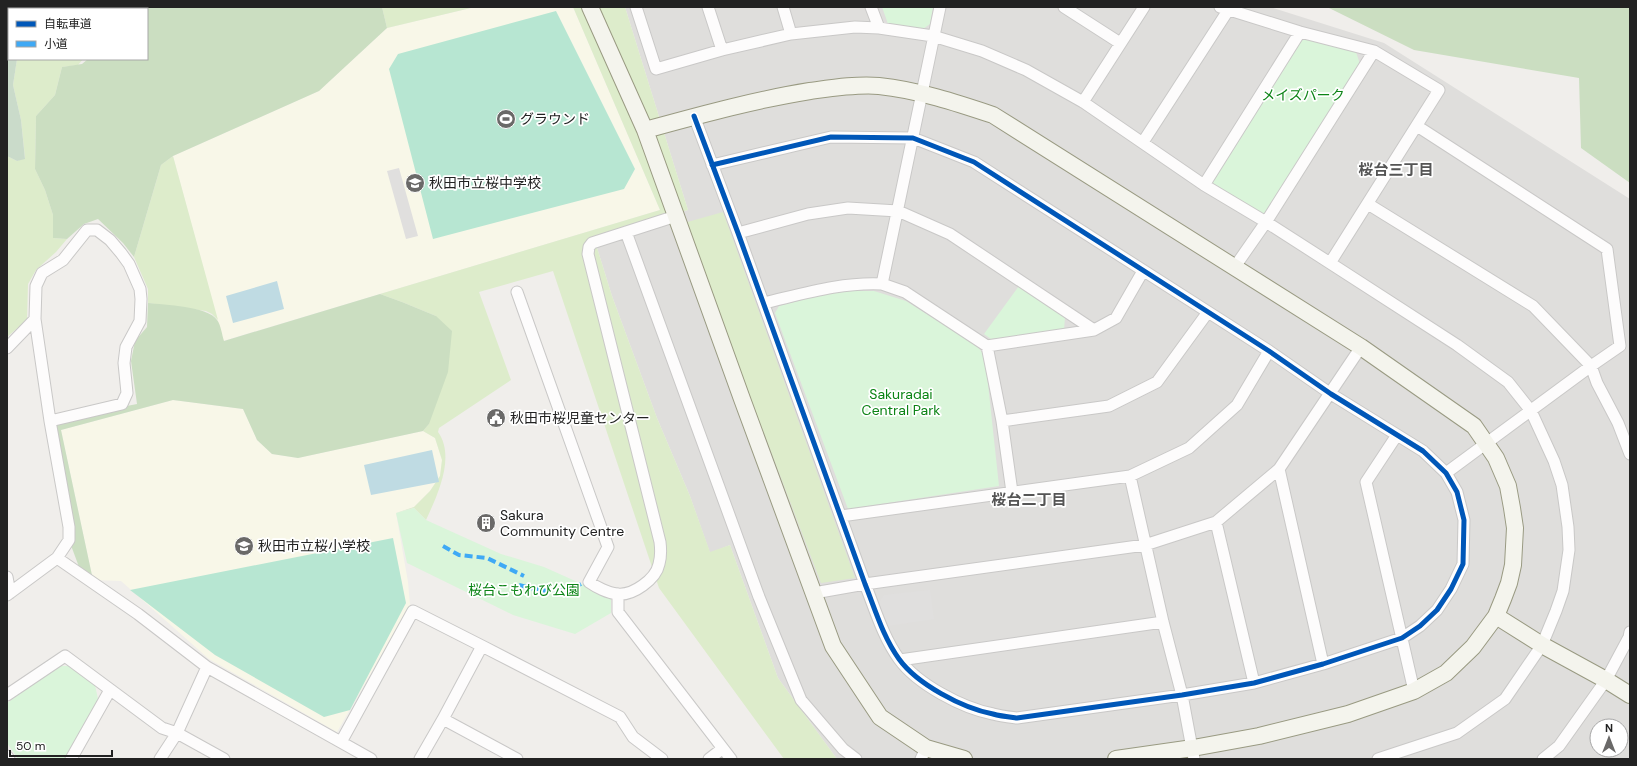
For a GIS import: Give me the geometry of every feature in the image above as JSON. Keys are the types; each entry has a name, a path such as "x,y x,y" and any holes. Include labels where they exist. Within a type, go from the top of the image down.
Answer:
{"street":[{"path":"590,7 645,130 833,646 880,716 923,753 964,759"},
{"path":"636,7 656,69 722,50 791,34 855,27 879,28 933,36 982,51 1026,70 1084,102 1204,185 1266,222 1457,345 1508,382 1531,411 1554,461 1562,485 1568,527 1569,550 1563,591 1556,612 1542,645 1505,699 1457,733 1378,759"},
{"path":"708,7 722,50"},
{"path":"783,7 791,34"},
{"path":"871,7 879,28"},
{"path":"882,284 940,7"},
{"path":"1064,7 1120,43"},
{"path":"1084,102 1144,7"},
{"path":"1143,142 1224,8 1300,32 1374,51 1439,90 1330,263"},
{"path":"1204,185 1300,32"},
{"path":"1234,268 1266,222 1374,51"},
{"path":"645,130 728,106 836,87 879,86 956,102 993,115 1361,347 1474,426 1486,442 1496,458 1508,486 1515,528 1513,565 1509,583 1496,616 1473,647 1446,673 1414,691 1348,714 1193,754 1116,759"},
{"path":"694,116 712,166 764,303 865,584 888,641 900,660 924,684 944,695 991,714 1017,718 1182,695 1254,683 1322,664 1402,638 1420,626 1437,610 1451,589 1463,564 1464,520 1457,492 1446,473 1423,451 1331,394 1269,351 974,162 913,138 831,137 712,166"},
{"path":"1417,126 1607,249 1620,346 1486,442 1446,473"},
{"path":"1368,204 1533,306 1591,366 1597,383 1618,423 1630,454"},
{"path":"738,233 808,214 848,208 898,211 950,234 1094,330"},
{"path":"517,292 608,547 589,582 595,586 618,594 631,591 647,584 659,566 661,554 660,542 588,254 589,247 592,243 676,216"},
{"path":"9,594 56,558 70,540 50,421 35,319 36,286 42,273 63,260 87,230 97,230 110,240 122,253 129,264 140,289 140,321 126,347 124,363 126,394 122,404 50,421"},
{"path":"626,232 759,597 801,700 843,749 856,759"},
{"path":"764,303 836,286 882,284 906,292 987,346 1094,330 1116,318 1143,271"},
{"path":"1002,421 1110,406 1157,382 1208,312"},
{"path":"7,348 35,319"},
{"path":"987,346 1002,421 1012,492"},
{"path":"814,593 865,584 1145,545 1216,522 1279,469 1331,394 1361,347"},
{"path":"841,516 1130,476 1188,448 1215,424 1236,405 1269,351"},
{"path":"1397,435 1366,482 1414,691"},
{"path":"1279,469 1322,664"},
{"path":"1130,476 1163,622 1182,695 1193,754"},
{"path":"1216,522 1254,683"},
{"path":"56,558 138,614 207,667 371,759"},
{"path":"7,576 9,594"},
{"path":"618,594 618,612 731,759"},
{"path":"342,742 413,612 620,717 633,737 662,759"},
{"path":"1496,616 1542,645 1630,695"},
{"path":"900,660 1163,622"},
{"path":"1543,759 1559,746 1606,680 1630,635"},
{"path":"420,759 482,646"},
{"path":"7,695 65,656 162,728 177,734 224,759"},
{"path":"160,759 177,734 207,667"},
{"path":"71,759 110,690"},
{"path":"442,719 517,759"},
{"path":"709,759 722,749"}],"shaded area":[{"name":"秋田市立桜中学校","path":"475,7 573,7 660,210 223,341 173,156 319,91 387,28"},
{"path":"625,7 1270,7 1384,43 1630,199 1630,759 837,759 778,678 730,545 710,553 690,496 657,418 612,296 594,238 688,210"},
{"path":"399,168 418,236 406,239 387,171"},
{"name":"秋田市立桜小学校","path":"173,400 243,409 257,440 272,454 298,458 423,431 435,438 442,460 440,476 430,491 414,507 396,513 408,582 410,605 337,732 209,659 121,581 93,580 61,430"},
{"path":"930,590 934,619 888,626 878,604 884,595"}],"green space":[{"path":"7,7 85,7 86,8 8,8 8,60 17,60 13,85 21,120 25,159 17,161 7,156"},
{"path":"89,7 382,7 387,28 319,91 173,156 161,165 134,257 123,243 98,219 84,224 67,239 53,238 53,215 45,190 35,169 36,116 55,95 62,67 82,64 87,60 148,60 148,8"},
{"path":"382,7 475,7 387,28"},
{"path":"573,7 625,7 688,210 594,238 612,296 657,418 690,496 710,552 730,545 778,678 837,759 784,759 659,588 553,271 479,292 511,380 439,428 438,432 443,442 445,453 445,465 435,500 426,520 414,508 396,513 414,507 430,491 440,476 442,460 435,438 423,431 429,424 436,316 380,294 660,210"},
{"path":"882,7 933,7 930,24 923,29 888,24"},
{"path":"1327,7 1630,7 1630,183 1581,148 1579,78 1414,50"},
{"name":"グラウンド","path":"556,11 635,169 624,189 433,239 389,69 398,54"},
{"name":"メイズパーク","path":"1301,38 1356,52 1360,64 1265,216 1211,182"},
{"path":"17,60 82,60 78,65 62,67 55,95 36,116 35,169 45,190 53,215 53,238 67,239 56,252 36,270 28,284 27,320 7,337 7,156 17,161 25,158 21,120 13,85"},
{"path":"173,156 218,320 206,311 148,303 148,289 134,257 161,165"},
{"path":"723,212 855,578 821,583 684,223"},
{"path":"1019,286 1065,317 1064,330 991,339 984,334"},
{"name":"Sakuradai Central Park","path":"835,291 874,291 906,301 977,346 985,356 999,486 848,509 775,313 779,306"},
{"path":"380,294 436,316 452,331 448,372 429,424 423,431 298,458 272,454 257,440 243,409 173,400 61,430 93,580 82,575 69,540 50,421 137,404 131,361 135,341 147,327 148,303 185,307 212,315 218,322 224,341"},
{"name":"桜台こもれび公園","path":"414,508 426,520 501,554 544,567 611,597 611,613 575,634 513,615 407,563 396,513"},
{"path":"393,538 406,603 350,710 324,717 215,655 130,590"},
{"path":"58,666 69,666 95,685 98,699 66,759 18,759 7,743 7,703"}],"water":[{"path":"277,281 284,309 233,323 226,296"},
{"path":"432,450 439,482 371,495 364,465"}],"marked path":[{"path":"443,546 459,555 487,558 524,576"},
{"path":"519,585 535,589 558,591 581,584"}],"cycle path":[{"path":"694,116 880,623 888,642 899,659 928,686 954,701 981,711 1017,718 1182,695 1254,683 1323,664 1402,638 1420,626 1437,610 1451,589 1463,564 1464,520 1457,492 1446,473 1423,451 1331,394 1269,351 974,162 913,138 831,137 712,165"}],"place":[{"name":"グラウンド","path":"506,119"},
{"name":"秋田市立桜中学校","path":"415,183"},
{"name":"秋田市桜児童センター","path":"496,418"},
{"name":"Sakura Community Centre","path":"486,523"},
{"name":"秋田市立桜小学校","path":"244,546"}],"district":[{"name":"桜台三丁目","path":"1396,170"},
{"name":"桜台二丁目","path":"1029,500"}]}
